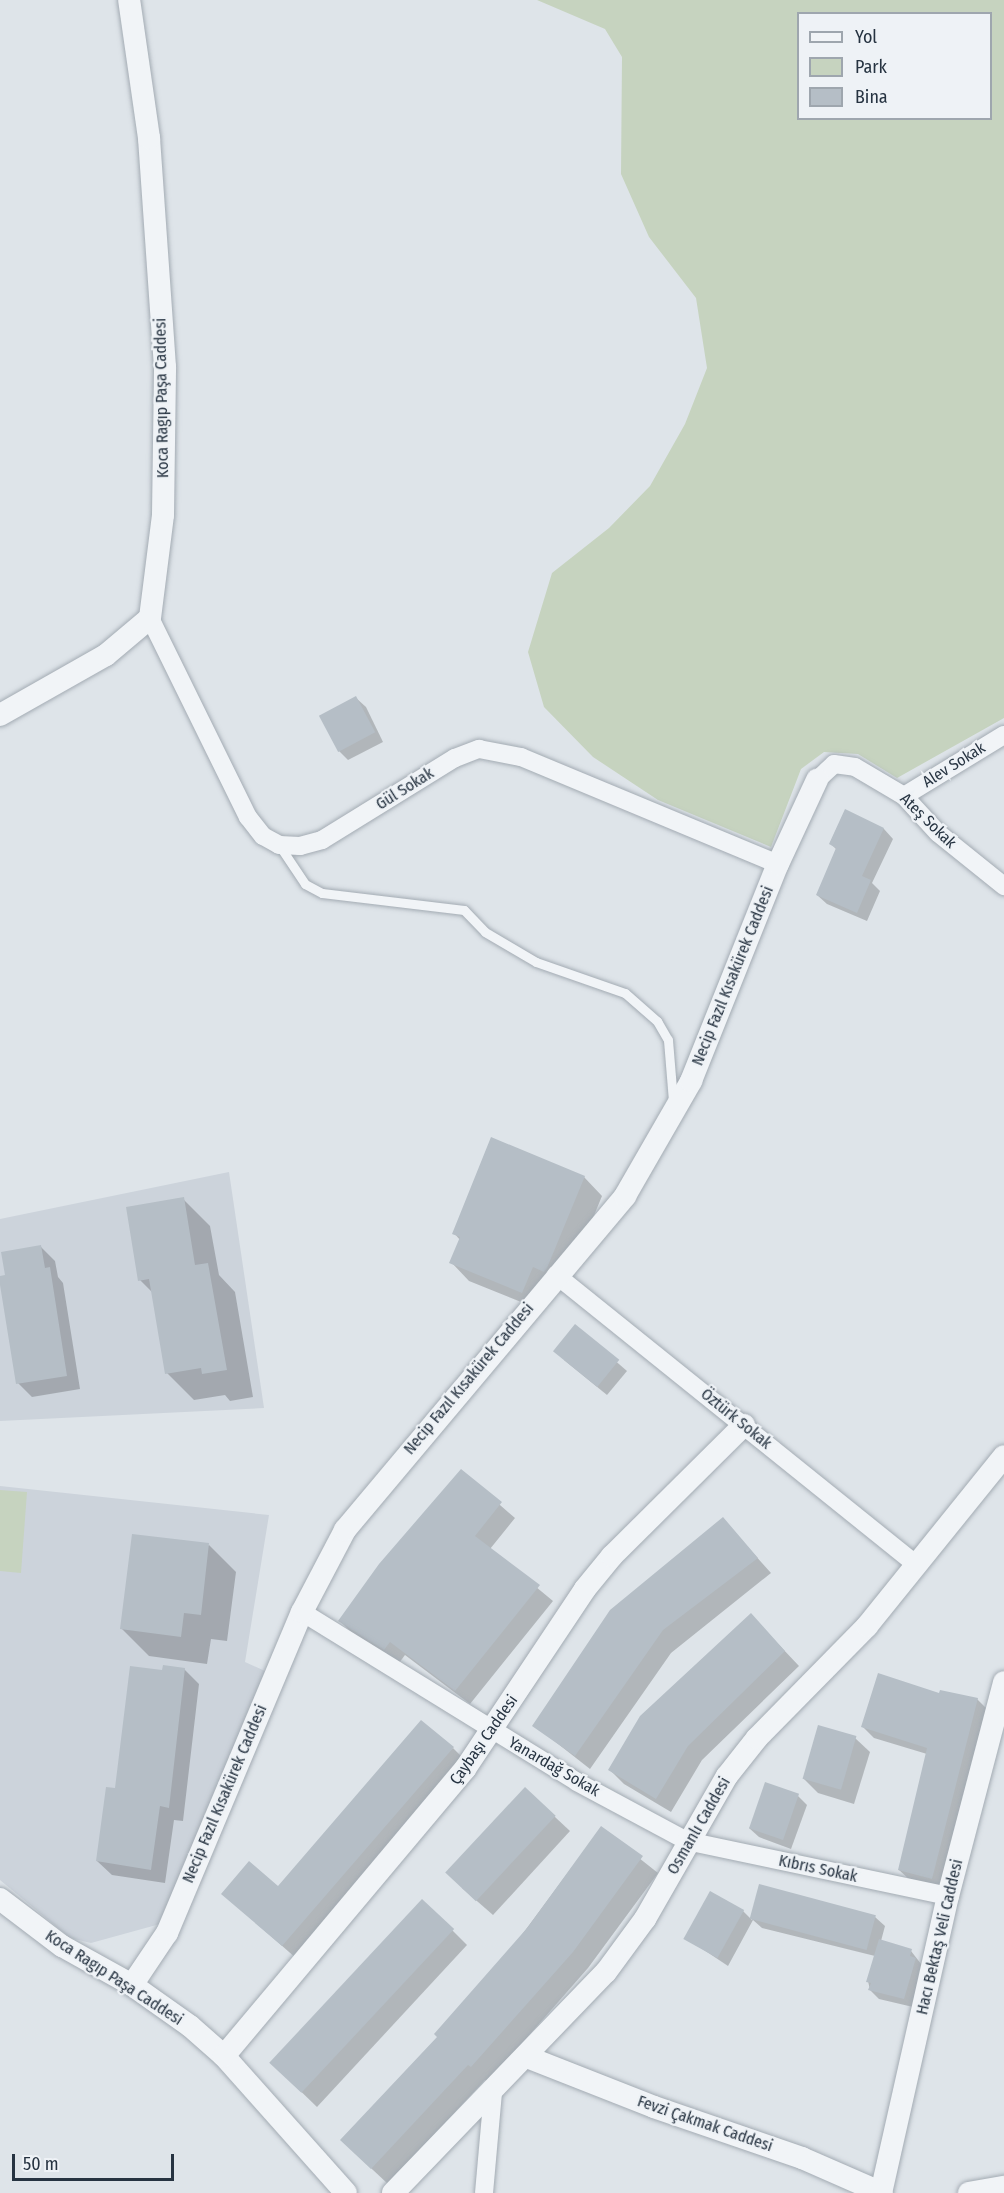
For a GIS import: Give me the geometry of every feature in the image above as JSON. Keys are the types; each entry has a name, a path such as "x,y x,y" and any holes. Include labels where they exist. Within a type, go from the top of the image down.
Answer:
{"street":[{"name":"Koca Ragıp Paşa Caddesi","path":"129,0 149,138 165,367 163,516 150,618"},
{"path":"0,715 106,655 150,618 248,817 263,836 279,845"},
{"name":"Alev Sokak","path":"904,796 1004,735"},
{"name":"Gül Sokak","path":"279,845 300,846 322,840 455,758 479,749 521,757 778,864"},
{"name":"Ateş Sokak","path":"817,780 834,764 855,767 904,796 938,833 1004,886"},
{"name":"Necip Fazıl Kısakürek Caddesi","path":"132,1985 167,1933 302,1612 345,1530 556,1275 625,1196 691,1081 778,864 817,780"},
{"name":"Öztürk Sokak","path":"556,1275 915,1564"},
{"name":"Çaybaşı Caddesi","path":"224,2056 420,1823 493,1731 585,1589 612,1556 744,1425"},
{"name":"Osmanlı Caddesi","path":"393,2193 493,2093 629,1944 727,1776 757,1738 867,1626 1004,1456"},
{"name":"Yanardağ Sokak","path":"302,1612 493,1731 687,1841"},
{"name":"Hacı Bektaş Veli Caddesi","path":"881,2193 948,1896 1004,1682"},
{"name":"Kıbrıs Sokak","path":"687,1841 948,1896"},
{"name":"Koca Ragıp Paşa Caddesi","path":"0,1899 62,1946 132,1985 224,2056 346,2193"},
{"name":"Fevzi Çakmak Caddesi","path":"527,2056 571,2076 812,2162 881,2193"},
{"path":"484,2193 493,2093"},
{"path":"969,2193 1004,2187"}],"lane":[{"path":"279,845 305,884 322,893 464,910 485,932 536,962 625,993 657,1021 668,1040 674,1110"}],"shaded area":[{"path":"229,1172 264,1408 0,1421 0,1219"},
{"path":"0,1486 269,1515 245,1662 265,1671 160,1924 91,1943 70,1938 0,1880"}],"green space":[{"path":"537,0 1004,0 1004,718 897,778 858,754 824,752 801,769 771,847 658,800 593,757 544,707 528,652 552,573 609,528 650,486 685,424 707,368 696,298 649,237 621,174 622,57 605,29"},
{"path":"0,1490 27,1492 21,1573 0,1571"}],"building":[{"path":"356,696 375,732 338,752 319,716"},
{"path":"845,809 884,828 862,876 871,880 857,913 816,895 836,848 829,844"},
{"path":"491,1137 585,1176 547,1268 544,1272 533,1267 522,1293 449,1263 460,1237 452,1234"},
{"path":"184,1197 195,1265 208,1263 227,1370 202,1374 201,1368 165,1374 149,1279 138,1281 126,1207"},
{"path":"41,1245 45,1268 50,1267 67,1376 16,1384 0,1285 0,1276 5,1275 1,1252"},
{"path":"575,1324 619,1360 597,1387 553,1351"},
{"path":"461,1469 502,1502 475,1536 540,1585 455,1691 390,1642 384,1650 338,1621 379,1564"},
{"path":"723,1517 758,1558 663,1630 575,1756 532,1726 610,1610"},
{"path":"132,1534 209,1543 201,1615 184,1613 181,1637 120,1629"},
{"path":"751,1613 785,1651 688,1746 656,1799 608,1770 640,1716"},
{"path":"163,1665 185,1668 169,1808 160,1806 151,1870 96,1861 106,1787 115,1788 130,1666 162,1670"},
{"path":"878,1673 939,1693 940,1690 978,1698 932,1879 898,1870 927,1748 861,1727"},
{"path":"421,1720 454,1747 282,1946 221,1894 249,1861 278,1886"},
{"path":"818,1725 856,1736 841,1790 803,1779"},
{"path":"765,1782 799,1794 783,1840 749,1828"},
{"path":"525,1787 556,1816 476,1901 445,1873"},
{"path":"601,1826 643,1856 573,1952 471,2067 468,2065 371,2169 340,2140 437,2037 434,2034 528,1927"},
{"path":"759,1884 876,1915 867,1950 750,1919"},
{"path":"710,1891 744,1910 717,1958 683,1939"},
{"path":"422,1899 454,1929 301,2093 269,2063"},
{"path":"879,1939 912,1949 910,1956 916,1958 904,1999 868,1990 871,1983 866,1982"}]}
